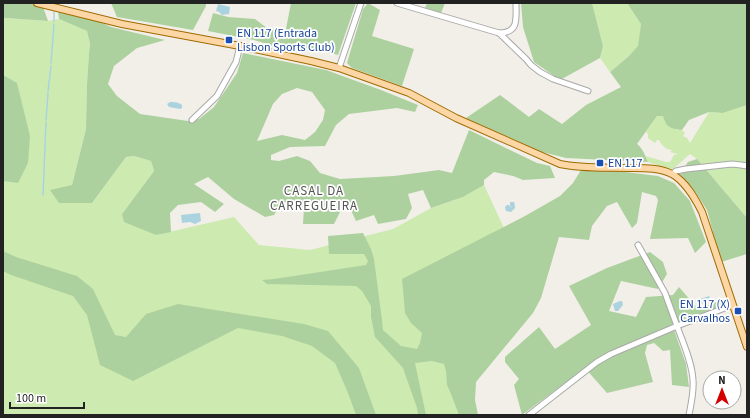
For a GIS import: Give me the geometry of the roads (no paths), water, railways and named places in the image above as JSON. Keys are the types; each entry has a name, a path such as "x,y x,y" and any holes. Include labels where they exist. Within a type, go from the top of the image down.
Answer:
{"main road":[{"path":"37,3 122,24 240,46 339,68 408,93 460,120 557,163 575,166 651,168 672,174 686,187 699,206 747,347"}],"street":[{"path":"339,68 361,3"},
{"path":"398,3 499,33 511,31 514,27 516,20 516,3"},
{"path":"499,33 540,72 553,79 588,91"},
{"path":"192,120 217,96 236,62 240,46"},
{"path":"672,174 686,168 732,164 747,166"},
{"path":"638,245 665,293 689,362 693,380 689,415"},
{"path":"529,415 597,362 611,354 677,326 733,305"}],"water":[{"path":"218,4 230,7 229,14 222,15 216,11"},
{"path":"170,102 179,103 182,105 182,108 169,107 167,104"},
{"path":"510,202 514,202 515,205 515,208 511,212 506,211 505,207 509,205 512,208"},
{"path":"200,213 201,221 195,224 190,222 182,223 181,215"},
{"path":"709,296 711,301 699,304 698,299"},
{"path":"622,301 623,305 618,311 615,311 613,304"}],"waterway":[{"path":"53,3 59,3"},
{"path":"54,12 54,21"},
{"path":"51,63 54,24"},
{"path":"48,91 51,66"},
{"path":"46,120 48,93"},
{"path":"43,195 46,122"}],"place":[{"name":"EN 117 (Entrada Lisbon Sports Club)","path":"229,40"},
{"name":"EN 117","path":"600,163"},
{"name":"EN 117 (X) Carvalhos","path":"738,311"}],"district":[{"name":"CASAL DA CARREGUEIRA","path":"314,198"}]}
